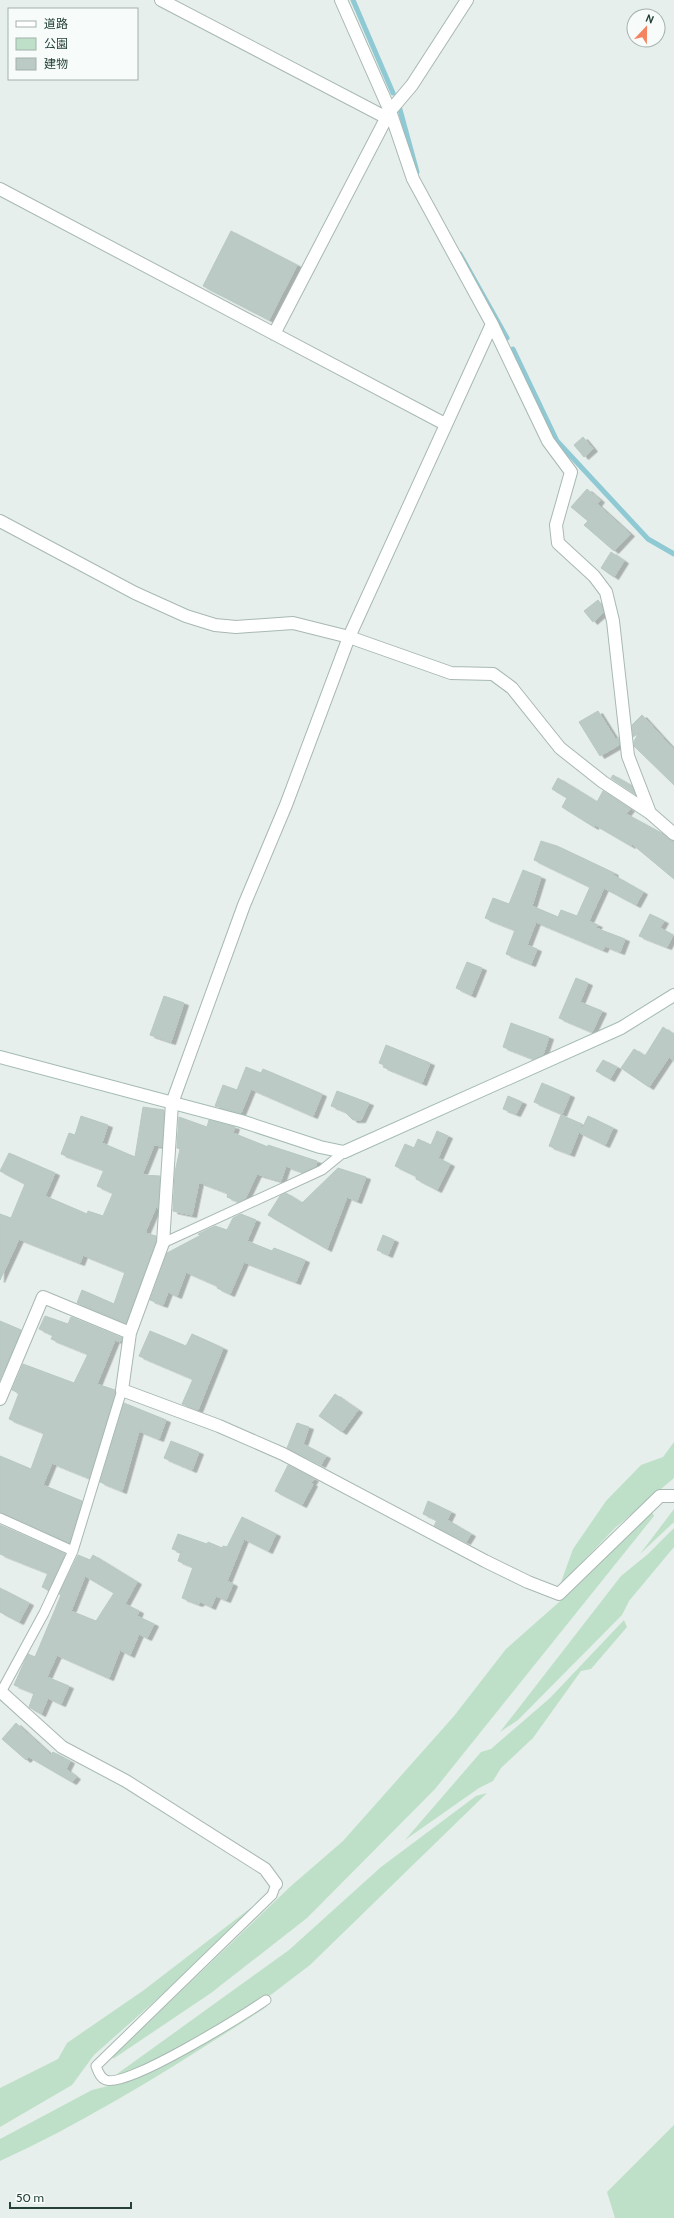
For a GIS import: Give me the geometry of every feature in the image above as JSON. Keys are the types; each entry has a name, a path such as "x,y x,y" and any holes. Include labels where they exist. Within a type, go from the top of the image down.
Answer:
{"street":[{"path":"161,0 389,114"},
{"path":"341,0 389,114 413,179 492,324 548,441 572,472 556,525 558,543 594,576 606,592 613,621 628,756 650,813"},
{"path":"274,334 389,114 412,85 467,0"},
{"path":"0,189 445,424"},
{"path":"492,324 349,637 289,798 244,905 172,1103 163,1243 130,1332 122,1390 219,1426 283,1454 485,1561 528,1582 559,1594 616,1537 660,1496 674,1496"},
{"path":"0,522 136,593 186,616 215,625 236,627 293,623 349,637 451,673 493,674 512,688 560,748 603,782 650,813 674,834"},
{"path":"0,1057 241,1121 320,1147 344,1152 621,1028 674,995"},
{"path":"0,1400 43,1297 130,1332"},
{"path":"0,1691 62,1746 126,1781 265,1869 276,1884"}],"lane":[{"path":"163,1243 322,1170 344,1152"},
{"path":"0,1691 44,1613 73,1550 122,1390"},
{"path":"0,1518 73,1550"},
{"path":"266,2000 153,2066 117,2081 106,2081 100,2075 96,2066 272,1895 276,1884"}],"green space":[{"path":"674,1442 674,1478 615,1528 560,1585 573,1549 606,1501 641,1465 663,1457"},
{"path":"674,1509 674,1522 640,1554"},
{"path":"652,1512 654,1516 435,1789 307,1918 211,1993 113,2059 113,2056 291,1886 343,1841 454,1716 506,1649 567,1595"},
{"path":"674,1528 674,1547 629,1601 622,1615 518,1720 500,1732 621,1576 648,1554"},
{"path":"624,1620 627,1627 591,1669 581,1671 533,1738 501,1768 493,1781 479,1788 405,1840 481,1752 491,1749 550,1698"},
{"path":"487,1793 310,1965 272,1994 141,2068 118,2076 117,2074 289,1950 381,1867 476,1796"},
{"path":"262,1899 165,1992 94,2055 72,2085 0,2127 0,2088 58,2059 67,2043 144,1990"},
{"path":"268,2006 170,2068 103,2108 69,2127 0,2161 0,2139 92,2090 128,2081 183,2053 256,2011"},
{"path":"674,2125 674,2218 615,2218 607,2192"}],"building":[{"path":"231,231 297,265 269,320 203,286"},
{"path":"583,437 593,449 584,457 574,445"},
{"path":"587,489 600,500 597,504 630,534 614,551 584,525 588,521 571,507"},
{"path":"611,552 624,561 614,577 601,568"},
{"path":"598,600 601,604 603,613 593,622 584,611"},
{"path":"598,711 616,740 618,737 619,745 600,756 579,722"},
{"path":"642,715 674,750 674,785 634,746 634,741 639,733 633,737 632,725"},
{"path":"613,775 632,786 635,794 611,778"},
{"path":"558,778 597,802 603,791 630,809 626,814 663,834 674,843 674,879 632,844 631,846 595,825 594,827 562,807 567,798 552,789"},
{"path":"541,841 557,846 614,873 613,875 643,892 636,905 604,888 589,921 598,925 596,928 625,939 620,952 605,946 603,950 536,922 527,945 537,949 531,964 506,954 515,930 485,918 493,898 509,904 523,870 541,877 532,906 558,917 561,910 577,916 590,887 534,860"},
{"path":"650,914 664,921 660,928 673,935 667,947 639,936"},
{"path":"467,962 482,968 471,995 456,988"},
{"path":"576,978 588,983 580,1002 602,1011 592,1032 559,1018"},
{"path":"164,996 184,1003 171,1042 150,1035"},
{"path":"511,1023 549,1037 543,1055 534,1059 503,1047"},
{"path":"663,1027 674,1035 674,1061 669,1057 649,1087 621,1068 634,1049 645,1056"},
{"path":"386,1045 430,1063 422,1083 383,1067 384,1065 379,1063"},
{"path":"603,1060 617,1067 610,1079 596,1071"},
{"path":"246,1067 261,1073 263,1069 322,1094 313,1116 251,1089 241,1113 215,1106 223,1085 237,1090"},
{"path":"542,1083 570,1095 562,1114 534,1102"},
{"path":"337,1091 369,1103 361,1120 353,1120 344,1111 331,1106"},
{"path":"508,1096 522,1102 516,1114 503,1109"},
{"path":"143,1107 164,1110 162,1146 154,1145 142,1175 160,1176 158,1208 156,1207 145,1233 156,1236 156,1240 126,1323 77,1303 82,1290 114,1304 125,1272 83,1255 80,1263 19,1239 0,1280 0,1214 11,1218 25,1184 0,1171 9,1153 55,1173 45,1196 87,1214 88,1211 103,1216 113,1193 97,1186 104,1170 61,1154 69,1133 75,1135 81,1116 108,1125 102,1143 135,1157"},
{"path":"561,1115 582,1124 570,1154 549,1146"},
{"path":"588,1116 613,1128 605,1145 580,1133"},
{"path":"179,1117 207,1127 209,1120 235,1127 233,1133 268,1147 268,1145 317,1161 316,1166 303,1172 286,1166 281,1181 257,1174 245,1199 239,1202 227,1197 228,1193 199,1182 192,1215 173,1211 175,1172 180,1149 177,1148"},
{"path":"437,1131 448,1136 438,1158 450,1164 437,1190 416,1179 416,1176 395,1166 405,1144 414,1148 418,1139 431,1145"},
{"path":"338,1168 366,1177 357,1201 347,1197 327,1249 268,1215 280,1196 286,1193 302,1203"},
{"path":"241,1214 256,1220 247,1241 272,1251 274,1248 305,1260 296,1282 244,1262 230,1294 217,1288 218,1286 186,1272 177,1296 168,1292 163,1305 150,1300 167,1253 201,1235 198,1234 215,1226 227,1230 233,1218"},
{"path":"383,1235 394,1240 388,1255 377,1250"},
{"path":"45,1316 68,1324 71,1317 122,1338 120,1342 115,1340 97,1384 115,1390 115,1392 89,1478 52,1463 43,1485 82,1501 69,1543 0,1512 0,1456 31,1469 44,1433 9,1419 19,1393 12,1390 23,1364 74,1383 88,1354 51,1339 53,1335 39,1329"},
{"path":"0,1321 21,1330 0,1380"},
{"path":"150,1331 186,1346 192,1334 223,1348 198,1410 182,1404 193,1379 139,1356"},
{"path":"335,1394 358,1410 342,1432 319,1416"},
{"path":"124,1403 166,1420 159,1439 139,1431 122,1491 100,1482"},
{"path":"297,1423 309,1427 303,1444 326,1456 321,1465 287,1448"},
{"path":"171,1441 199,1452 192,1470 164,1458"},
{"path":"288,1465 314,1479 302,1505 275,1491"},
{"path":"428,1501 451,1512 447,1520 471,1534 466,1542 434,1526 437,1520 423,1514"},
{"path":"242,1517 276,1534 268,1551 244,1539 227,1581 233,1584 226,1600 216,1596 211,1607 201,1602 198,1604 182,1598 193,1567 178,1561 181,1552 172,1549 178,1534 207,1544 208,1542 222,1548 223,1546 227,1547"},
{"path":"0,1525 65,1554 48,1590 42,1587 48,1573 0,1554"},
{"path":"78,1555 90,1560 93,1555 137,1582 125,1604 139,1611 137,1616 154,1624 147,1638 139,1634 130,1655 120,1650 109,1678 57,1655 47,1677 69,1686 61,1704 48,1698 41,1714 29,1707 34,1693 14,1685 28,1654 35,1657 61,1595 59,1594","holes":["85,1576 114,1593 96,1621 71,1611"]},
{"path":"0,1588 29,1603 19,1622 0,1612"},
{"path":"16,1723 51,1755 53,1752 70,1761 66,1769 76,1777 72,1782 29,1757 26,1760 2,1739"}],"waterway":[{"path":"353,0 393,93"},
{"path":"399,106 417,172"},
{"path":"460,254 507,338"},
{"path":"513,349 557,441 648,539 674,554"}]}
